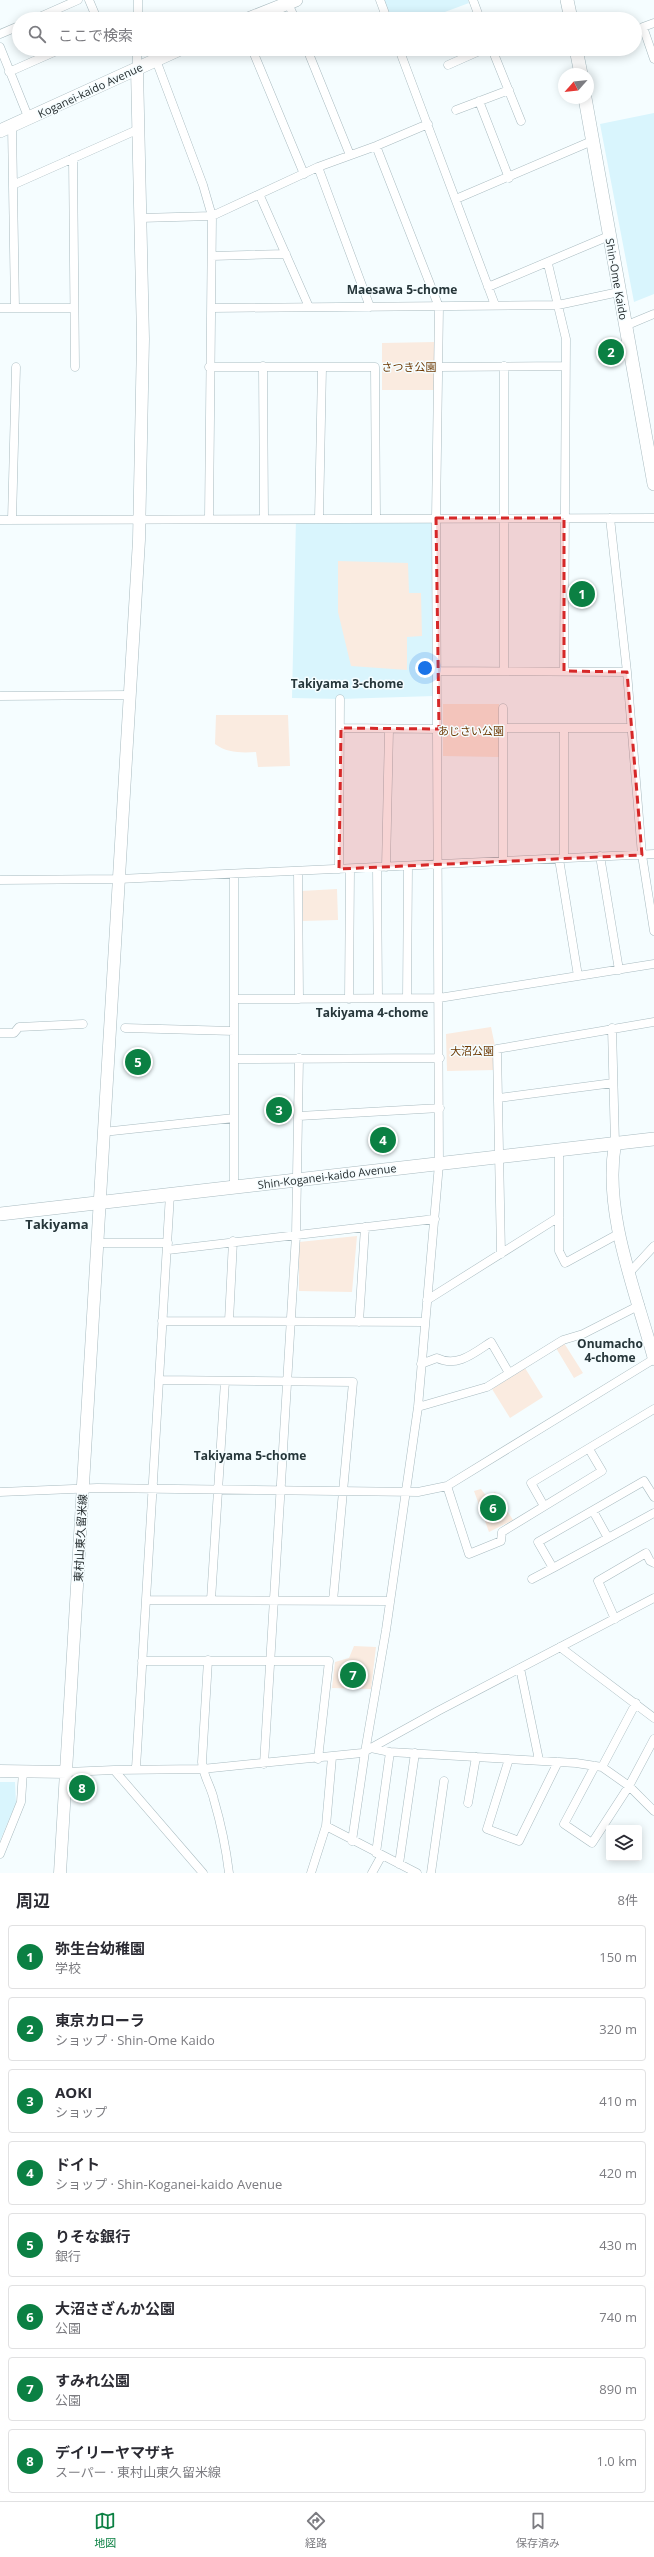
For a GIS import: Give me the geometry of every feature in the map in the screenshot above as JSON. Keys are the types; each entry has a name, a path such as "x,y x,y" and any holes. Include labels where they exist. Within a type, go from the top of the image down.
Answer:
{"main road":[{"path":"567,0 570,12"},
{"path":"266,12 292,2"},
{"name":"Koganei-kaido Avenue","path":"0,131 165,56"},
{"path":"577,56 580,68"},
{"name":"Shin-Ome Kaido","path":"586,104 625,326 650,438 654,484"},
{"name":"Shin-Koganei-kaido Avenue","path":"0,1214 654,1139"}],"street":[{"path":"51,12 78,0"},
{"path":"89,0 94,12"},
{"path":"138,0 138,12"},
{"path":"380,0 384,12"},
{"path":"473,0 477,12"},
{"path":"292,2 294,12"},
{"path":"654,23 643,27 654,59"},
{"path":"0,34 12,29"},
{"path":"0,48 29,119"},
{"path":"9,72 45,56"},
{"path":"137,56 137,69"},
{"path":"255,56 304,174"},
{"path":"310,56 350,155"},
{"path":"402,56 495,305"},
{"path":"448,65 468,56"},
{"path":"495,56 521,121"},
{"path":"156,60 203,185 212,216 212,308 209,367 209,518"},
{"name":"東村山東久留米線","path":"60,1873 140,519 143,339 137,69"},
{"path":"456,110 509,90"},
{"path":"479,101 508,178"},
{"path":"140,218 212,216 260,196 318,168 428,124"},
{"path":"12,126 15,184 15,308"},
{"path":"15,184 139,128"},
{"path":"456,199 592,142"},
{"path":"352,1841 368,1750 418,1407 435,1219 439,1164 440,1108 436,518 439,307 376,146"},
{"path":"73,158 75,367"},
{"path":"318,168 370,306"},
{"path":"260,196 308,307"},
{"path":"488,287 548,264 609,236"},
{"path":"212,256 286,254"},
{"path":"548,264 566,339 564,366 564,671"},
{"path":"212,308 558,305 619,292"},
{"path":"0,308 74,308"},
{"path":"625,326 654,314"},
{"path":"263,366 264,518"},
{"path":"439,366 564,366"},
{"path":"504,366 504,670"},
{"path":"12,520 16,367"},
{"path":"209,367 375,367 376,518"},
{"path":"320,518 322,368"},
{"path":"0,520 209,518 654,518"},
{"path":"610,518 627,672 642,855 654,931"},
{"path":"438,671 504,670 627,672"},
{"path":"0,696 130,695"},
{"path":"339,869 340,699"},
{"path":"503,708 503,861"},
{"path":"341,728 388,730 438,729"},
{"path":"502,728 631,728"},
{"path":"564,728 561,858 578,976"},
{"path":"386,867 388,730"},
{"path":"0,880 119,880 654,854"},
{"path":"600,856 619,970"},
{"path":"407,998 408,866"},
{"path":"377,867 378,998"},
{"path":"349,999 350,869"},
{"path":"298,871 299,999"},
{"path":"234,874 234,1187"},
{"path":"235,999 439,998 654,964"},
{"path":"501,1254 497,1049 612,1028 654,1022"},
{"path":"0,1033 14,1033 19,1027 83,1024"},
{"path":"125,1028 234,1031"},
{"path":"0,1492 83,1489 280,1492 418,1492 447,1486 654,1359 614,1212 613,1155 615,1144 612,1028"},
{"path":"264,1764 296,1235 299,1058"},
{"path":"234,1059 440,1058"},
{"path":"499,1098 613,1083"},
{"path":"299,1116 440,1108"},
{"path":"103,1132 234,1118"},
{"path":"559,1150 559,1251 565,1263 620,1233"},
{"path":"136,1768 170,1194"},
{"path":"427,1300 559,1217"},
{"path":"97,1243 168,1246 296,1235 435,1219"},
{"path":"359,1322 365,1227"},
{"path":"229,1321 233,1241"},
{"path":"630,1272 654,1246"},
{"path":"418,1407 487,1387 563,1340 583,1334 640,1305"},
{"path":"162,1321 425,1322"},
{"path":"421,1364 437,1358 446,1363 462,1360 491,1342 508,1373"},
{"path":"159,1380 352,1382 334,1601"},
{"path":"211,1600 225,1381"},
{"path":"544,1506 531,1483 654,1409"},
{"path":"447,1486 469,1554 501,1541 502,1532 602,1471 589,1449"},
{"path":"553,1568 538,1542 644,1481 654,1497"},
{"path":"593,1511 608,1538"},
{"path":"532,1579 654,1513"},
{"path":"615,1619 598,1581 646,1553 650,1561 654,1563"},
{"path":"0,1771 67,1772 136,1768 202,1769 332,1758 368,1750 654,1598"},
{"path":"146,1600 389,1601"},
{"path":"560,1648 654,1718"},
{"path":"208,1660 202,1769 214,1798 225,1840 228,1873"},
{"path":"142,1661 328,1661 318,1759"},
{"path":"520,1668 539,1760"},
{"path":"636,1704 564,1824 592,1843 629,1786 654,1739"},
{"path":"368,1750 539,1760 598,1766 629,1786 654,1811"},
{"path":"372,1873 379,1854 390,1752"},
{"path":"399,1864 414,1753"},
{"path":"468,1803 476,1757"},
{"path":"311,1873 326,1826 332,1758"},
{"path":"509,1759 487,1829 519,1841 558,1762"},
{"path":"114,1770 203,1873"},
{"path":"0,1854 21,1802 24,1771"},
{"path":"431,1873 444,1781"},
{"path":"326,1826 352,1841 417,1873"}],"highlighted area":[{"path":"436,518 564,518 564,671 627,672 642,855 339,869 341,728 439,729"}],"shaded area":[{"path":"384,0 468,0 469,3 445,12 388,12"},
{"path":"654,113 654,294 634,302 600,124"},
{"path":"296,518 436,518 434,696 340,699 292,698"},
{"path":"0,1782 15,1782 16,1803 0,1841"}],"green space":[{"name":"さつき公園","path":"435,342 435,390 382,390 382,343"},
{"path":"338,561 408,563 409,593 421,593 422,636 407,637 407,670 351,666 338,612"},
{"name":"あじさい公園","path":"443,704 499,704 499,757 443,756"},
{"path":"216,715 288,715 290,766 258,767 256,752 230,751 215,744"},
{"path":"337,889 338,920 301,921 301,891"},
{"name":"大沼公園","path":"491,1027 495,1046 495,1070 447,1071 446,1034"},
{"path":"357,1236 352,1292 299,1291 299,1242"},
{"path":"564,1343 583,1373 574,1378 556,1348"},
{"path":"525,1368 543,1397 510,1418 492,1389"},
{"path":"481,1489 487,1497 495,1492 513,1520 489,1532 474,1491"},
{"path":"354,1646 376,1647 371,1689 332,1688 335,1662 349,1658"}],"place":[{"name":"東京カローラ","path":"611,352"},
{"name":"弥生台幼稚園","path":"582,594"},
{"name":"りそな銀行","path":"138,1062"},
{"name":"AOKI","path":"279,1110"},
{"name":"ドイト","path":"383,1140"},
{"name":"大沼さざんか公園","path":"493,1508"},
{"name":"すみれ公園","path":"353,1675"},
{"name":"デイリーヤマザキ","path":"82,1788"}],"district":[{"name":"Maesawa 5-chome","path":"402,289"},
{"name":"Takiyama 3-chome","path":"347,683"},
{"name":"Takiyama 4-chome","path":"372,1012"},
{"name":"Takiyama","path":"57,1224"},
{"name":"Onumacho 4-chome","path":"610,1350"},
{"name":"Takiyama 5-chome","path":"250,1455"}]}
